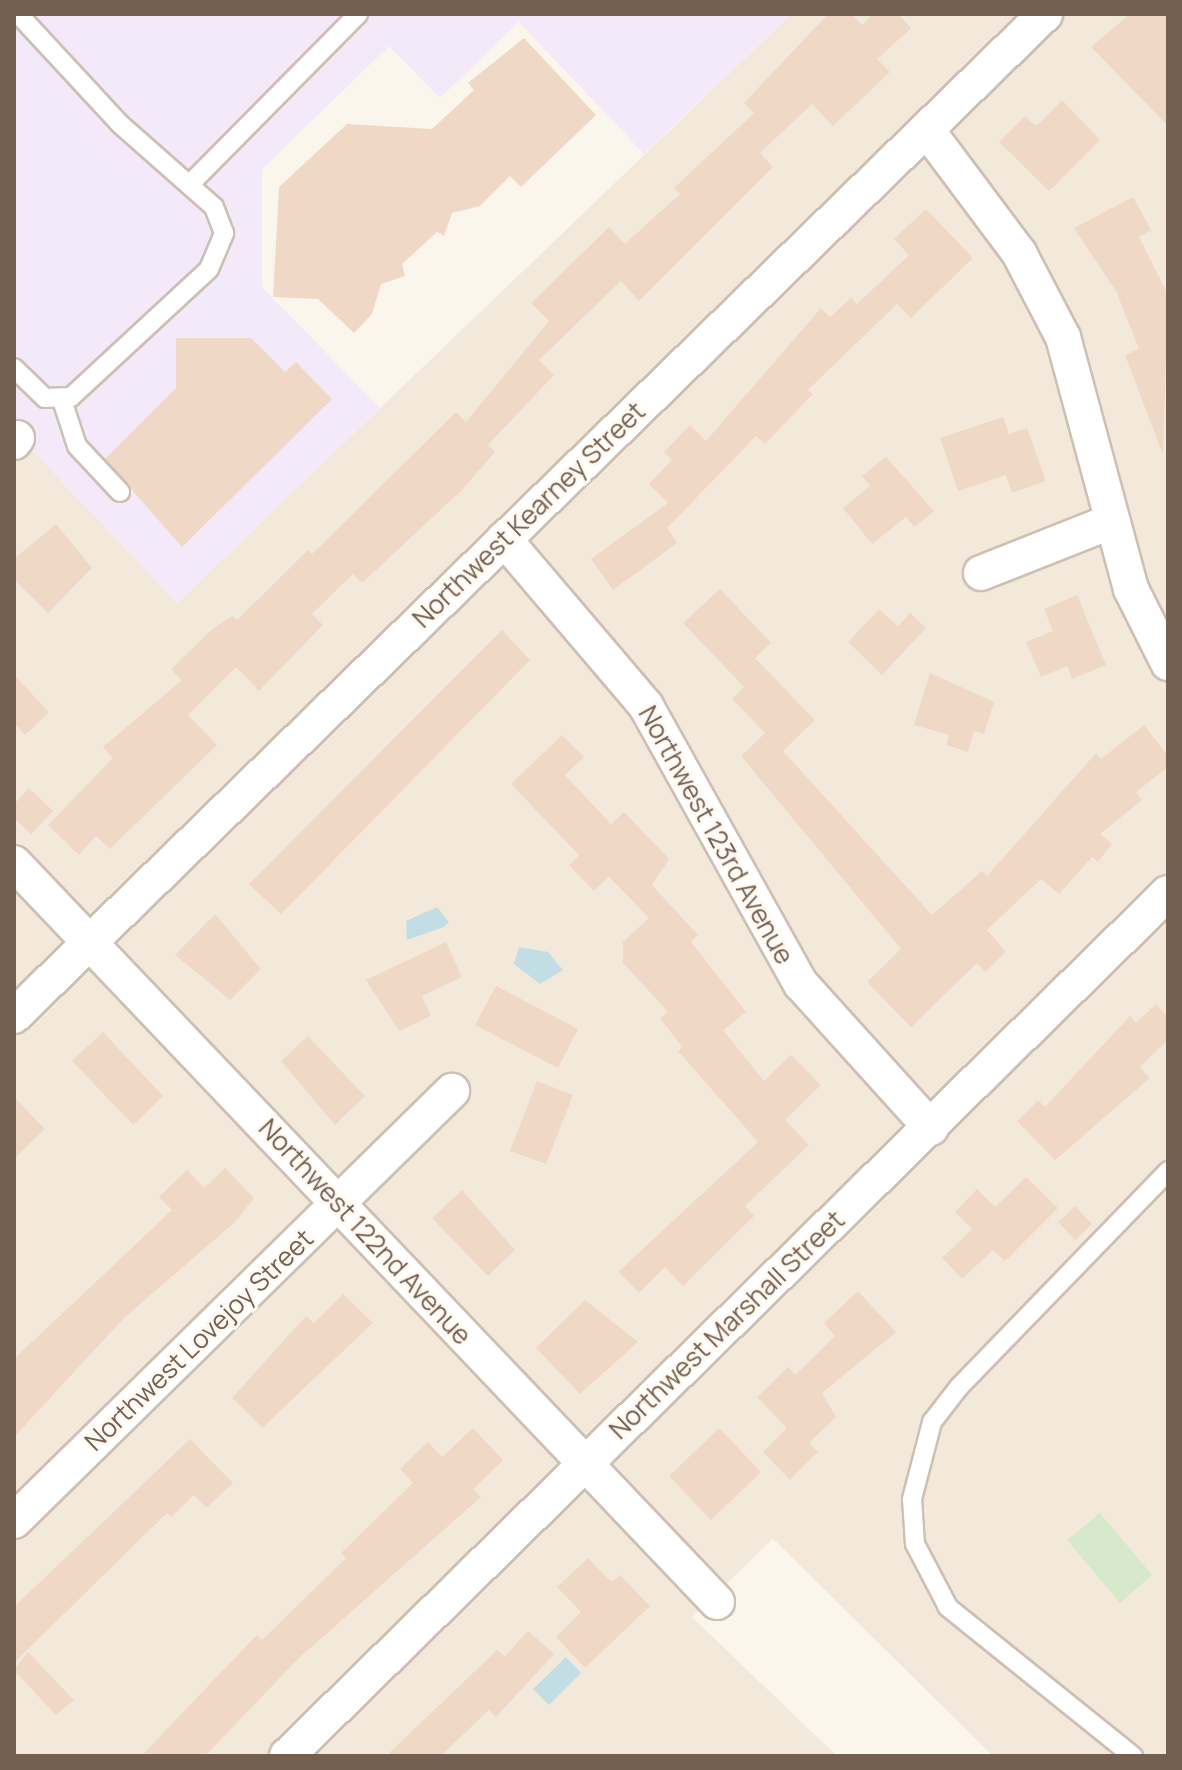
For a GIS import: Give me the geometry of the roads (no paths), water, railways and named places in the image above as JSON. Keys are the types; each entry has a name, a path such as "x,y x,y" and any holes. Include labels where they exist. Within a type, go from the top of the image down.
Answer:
{"street":[{"name":"Northwest Kearney Street","path":"14,1016 1045,14"},
{"path":"927,130 1019,253 1063,337 1110,522 1131,589 1168,663"},
{"path":"981,573 1110,522"},
{"name":"Northwest 123rd Avenue","path":"504,539 646,706 801,984 931,1128"},
{"name":"Northwest 122nd Avenue","path":"14,863 340,1203 582,1465 717,1602"},
{"name":"Northwest Marshall Street","path":"287,1756 1168,893"},
{"name":"Northwest Lovejoy Street","path":"14,1521 452,1091"}],"lane":[{"path":"190,184 358,14"},
{"path":"14,368 45,398 62,400 215,260 221,220 190,184 120,124 19,25"},
{"path":"62,400 77,446 120,492"},
{"path":"1133,1756 948,1607 915,1544 912,1499 932,1422 959,1387 1168,1171"}],"water":[{"path":"437,907 449,922 444,927 407,940 406,921"},
{"path":"519,947 548,952 563,970 540,984 514,964"},
{"path":"566,1657 581,1673 549,1705 533,1689"}]}
